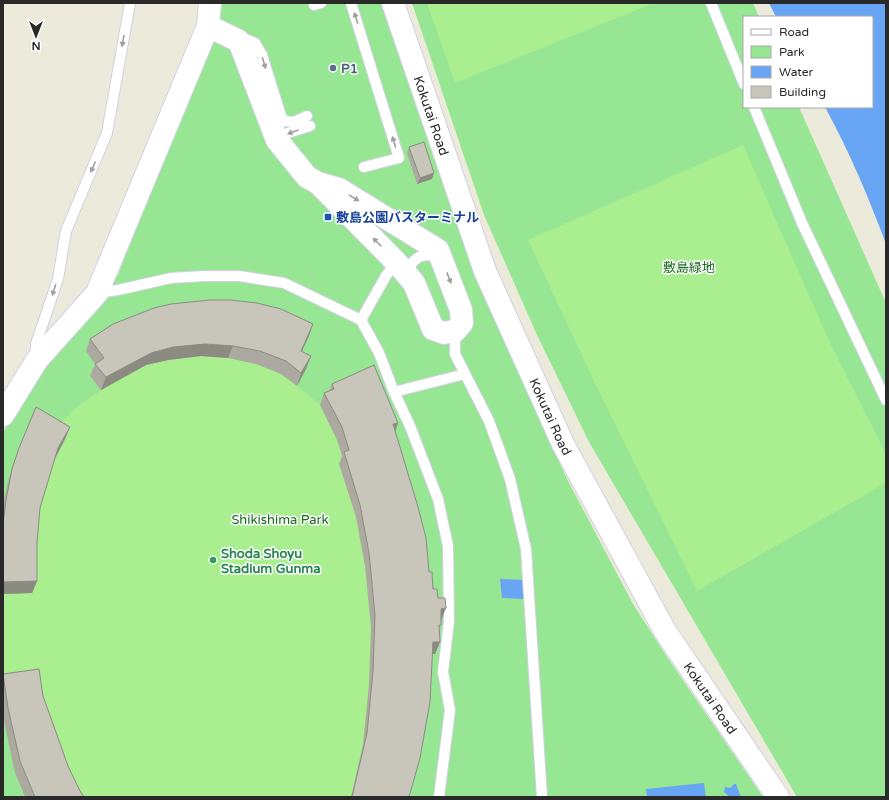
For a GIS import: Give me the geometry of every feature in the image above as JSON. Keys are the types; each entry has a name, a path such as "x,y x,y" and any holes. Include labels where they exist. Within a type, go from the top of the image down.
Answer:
{"street":[{"path":"3,415 37,360 97,293 208,26 210,3"},
{"name":"Kokutai Road","path":"393,3 485,271 563,444 665,631 778,797"},
{"path":"208,26 239,41 277,140 307,177 318,183 339,189 438,250 462,310 462,323 455,332 444,333 433,328 414,283 397,263 318,183"}],"lane":[{"path":"37,360 36,344 58,279 66,231 107,133 130,3"},
{"path":"351,3 399,158 364,167"},
{"path":"711,3 743,82"},
{"path":"239,41 248,40 255,43 262,55 281,116 284,121 308,121 277,140"},
{"path":"754,108 802,224 886,400"},
{"path":"414,283 411,274 411,264 423,254 436,256 438,250"},
{"path":"361,320 386,274 397,263"},
{"path":"97,293 118,290 171,278 239,276 284,283 361,320 379,353 394,392 410,426 438,499 448,546 449,621 443,672 450,710 439,797"},
{"path":"455,332 455,354 489,421 510,479 526,549 542,797"},
{"path":"394,392 465,374"}],"green space":[{"name":"Shikishima Park","path":"219,3 382,3 455,220 481,289 567,479 633,604 665,654 763,797 3,797 3,434 50,358 118,275"},
{"name":"敷島緑地","path":"412,3 753,3 759,16 743,16 743,108 799,108 886,303 886,797 797,797 589,442 537,335 484,215"},
{"path":"427,3 654,3 455,83"},
{"path":"743,145 829,341 886,454 886,483 697,591 594,381 528,240"},
{"name":"Shoda Shoyu Stadium Gunma","path":"309,336 296,363 306,369 297,386 320,405 329,401 437,621 435,654 429,654 408,797 24,797 15,773 3,716 3,505 14,462 31,420 52,431 78,406 101,390 90,376 99,370 86,351 109,337"}],"water":[{"path":"769,3 886,3 886,244 858,175 826,108 873,108 873,16 776,16"},
{"path":"500,579 524,580 526,599 502,598"},
{"path":"704,783 706,797 647,797 646,789"},
{"path":"736,784 741,797 730,797 724,792 725,787 730,788"}],"building":[{"path":"424,142 434,173 420,178 409,147"},
{"path":"210,300 230,300 257,303 281,309 313,324 301,351 311,356 301,373 286,361 260,351 233,346 205,344 173,347 151,353 106,377 95,364 104,358 90,339 113,324 154,308 171,304"},
{"path":"374,365 398,423 393,424 426,538 429,572 432,572 433,589 437,589 438,598 445,598 446,608 441,609 441,625 439,625 440,642 433,642 430,702 420,758 409,797 352,797 367,733 373,671 375,615 369,553 360,505 344,452 349,450 342,427 324,393 334,389 332,384"},
{"path":"36,407 70,427 58,448 40,508 37,543 37,581 3,582 3,524 6,500 12,469"},
{"path":"39,669 43,696 68,766 84,797 35,797 20,761 8,708 3,674"}],"place":[{"name":"P1","path":"333,68"},
{"name":"敷島公園バスターミナル","path":"328,217"},
{"name":"Shoda Shoyu Stadium Gunma","path":"213,560"}]}
